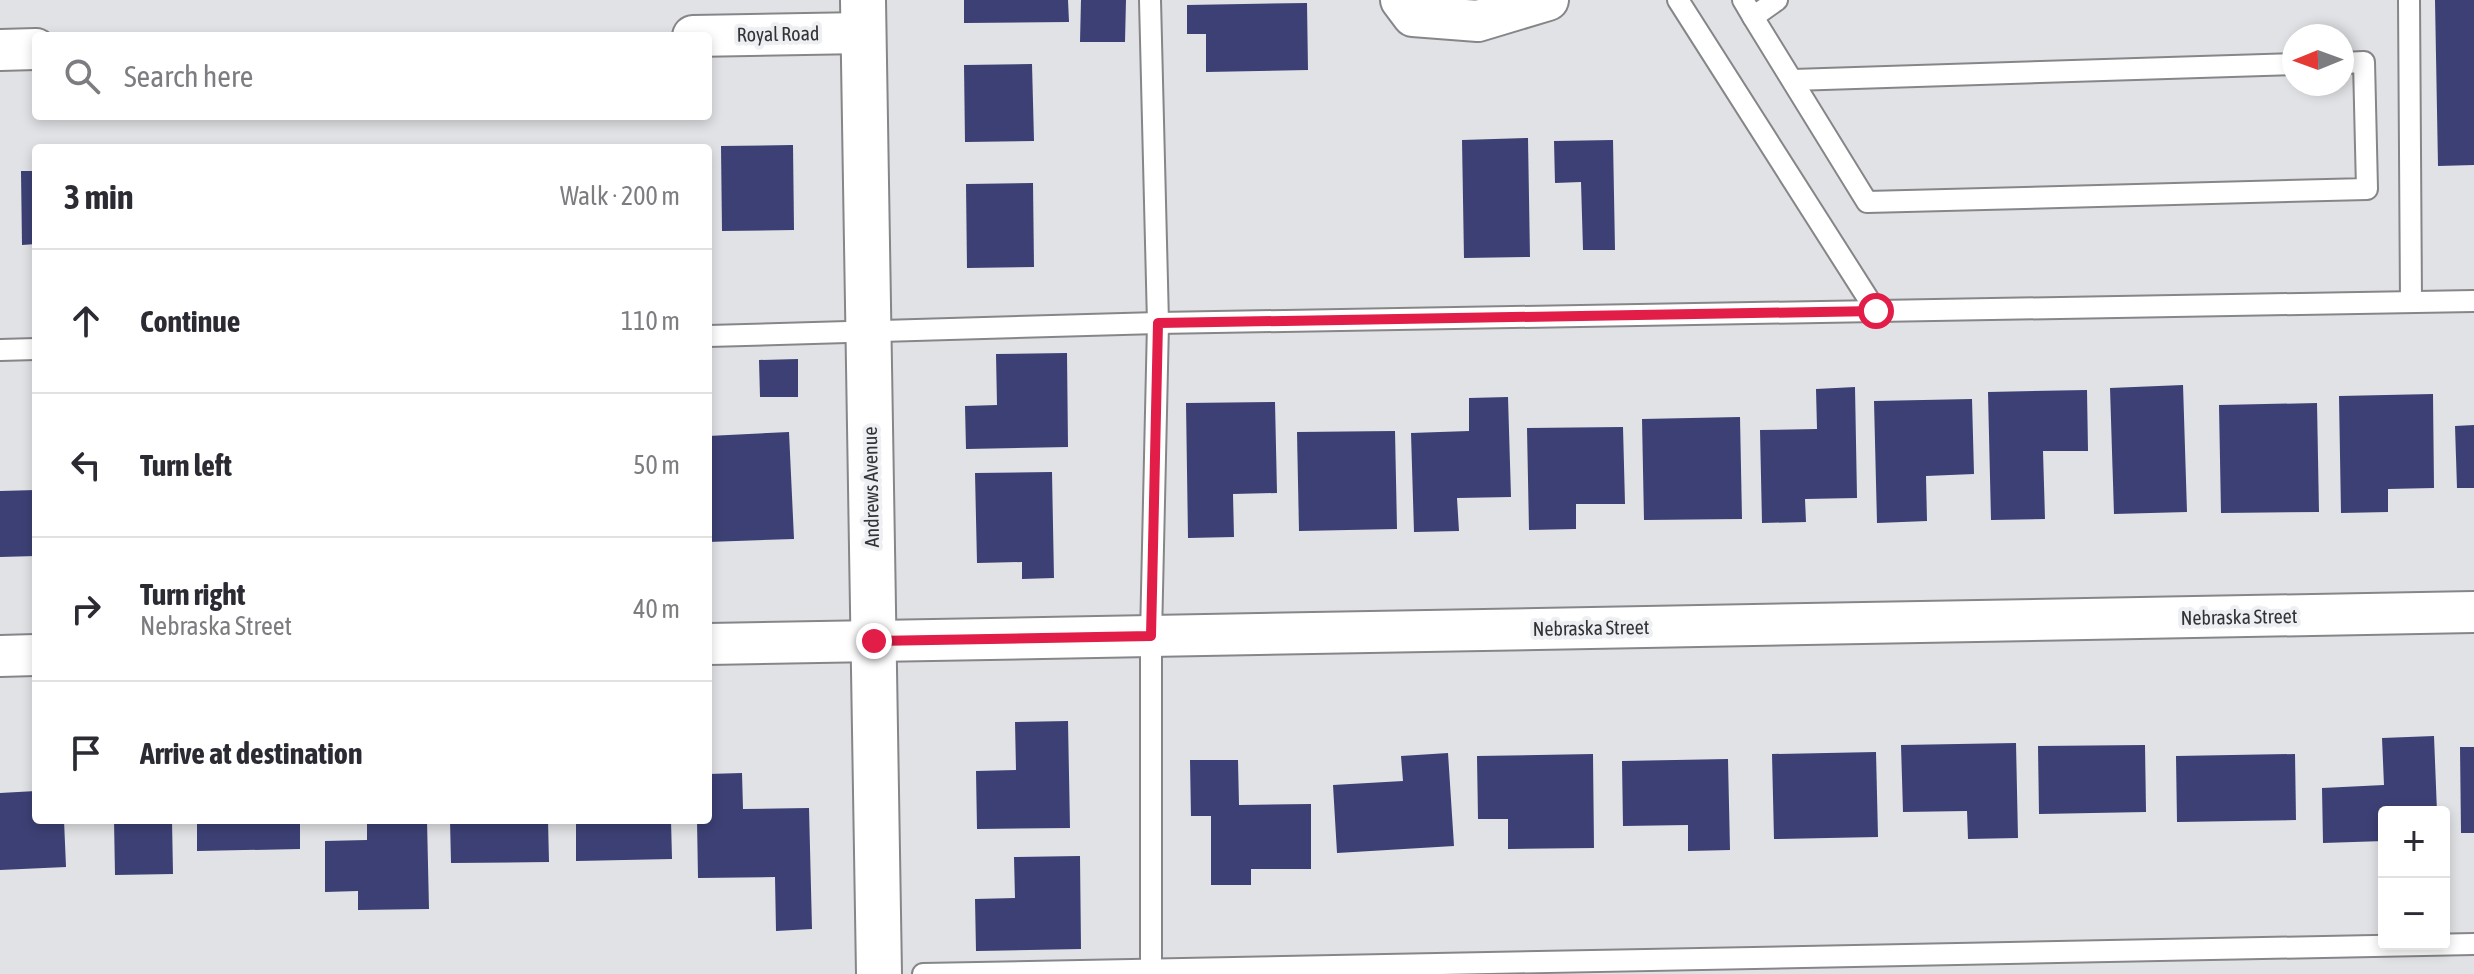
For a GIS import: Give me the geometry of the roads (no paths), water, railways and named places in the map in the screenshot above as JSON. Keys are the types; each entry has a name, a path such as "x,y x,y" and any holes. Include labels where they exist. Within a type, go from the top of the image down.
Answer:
{"street":[{"path":"1401,0 1413,16 1478,21 1548,0"},
{"name":"Royal Road","path":"712,34 863,16"},
{"name":"Andrews Avenue","path":"863,16 879,974"},
{"path":"0,50 32,49"},
{"name":"Nebraska Street","path":"712,644 2474,612"},
{"path":"0,656 32,655"}],"lane":[{"path":"1150,0 1158,323 1151,636 1151,970"},
{"path":"1678,0 1876,311"},
{"path":"1777,0 1748,8 1867,202 2367,189 2364,62 2354,62"},
{"path":"2409,0 2411,302"},
{"path":"1793,80 2282,64"},
{"path":"712,336 1158,323 2474,301"},
{"path":"0,350 32,349"},
{"path":"923,974 2474,944"}]}
